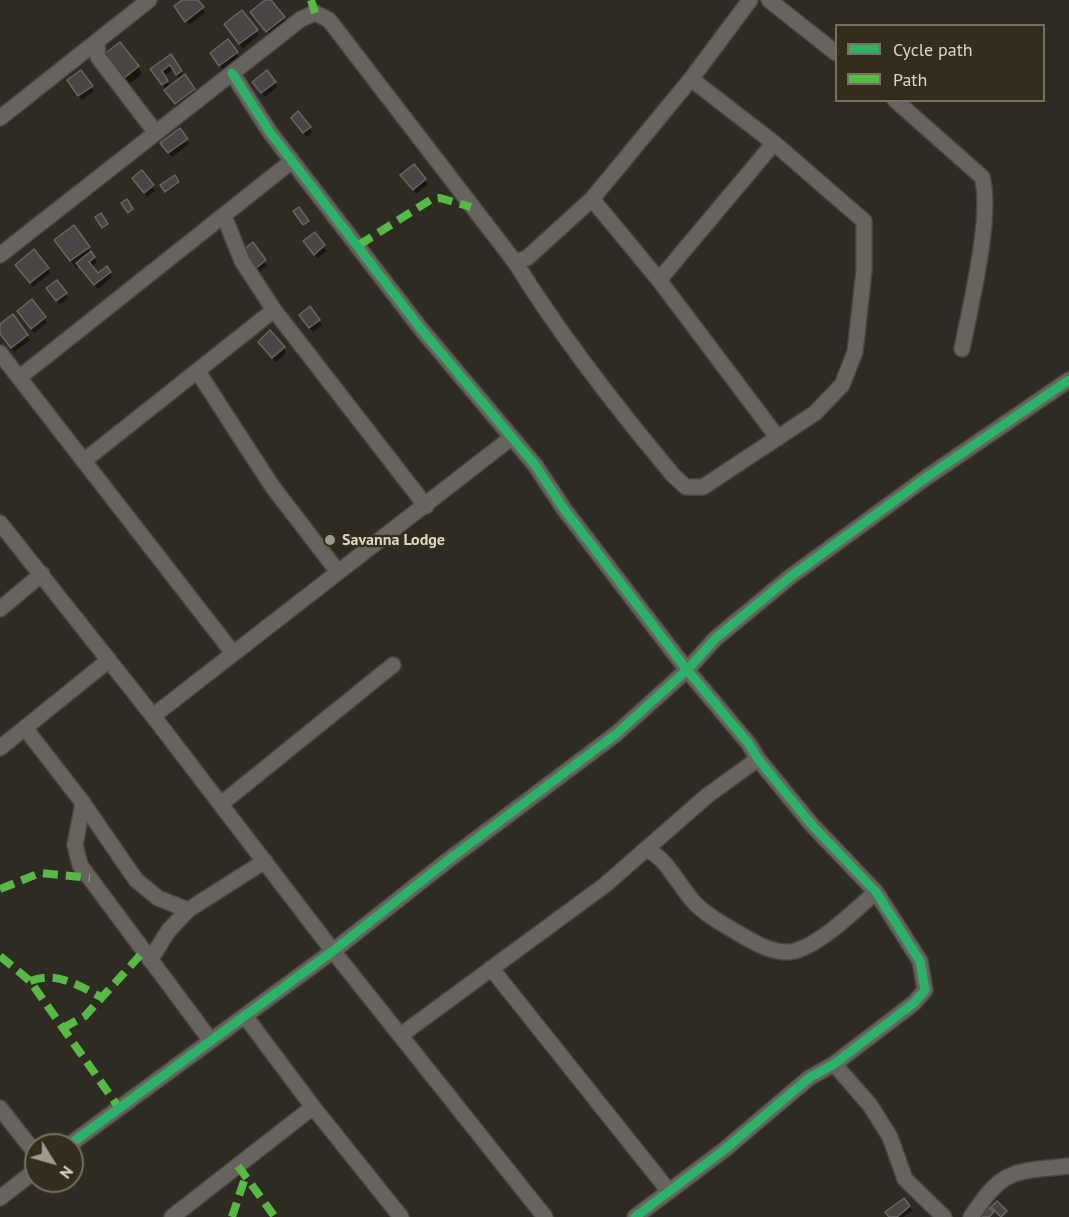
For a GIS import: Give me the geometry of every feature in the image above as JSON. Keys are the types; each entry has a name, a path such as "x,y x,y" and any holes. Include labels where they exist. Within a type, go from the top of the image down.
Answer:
{"street":[{"path":"0,118 149,0"},
{"path":"515,262 527,258 592,199 691,79 750,0"},
{"path":"769,0 835,51"},
{"path":"0,255 301,19 315,13 324,16 515,262 548,315 598,384 673,476 687,488 703,487 824,405 848,375 855,352 866,231 861,217 774,143 691,79"},
{"path":"97,42 98,57 156,133"},
{"path":"232,73 269,131 421,329 511,438 687,670 750,744 758,759 827,843 856,869 876,892 920,961 925,990 914,1003 834,1064 810,1078 724,1150 634,1217"},
{"path":"897,102 982,177 985,198 982,228 962,349"},
{"path":"659,280 774,143"},
{"path":"20,377 292,161"},
{"path":"592,199 659,280 778,438"},
{"path":"224,216 242,261 274,310 426,507"},
{"path":"85,460 274,310"},
{"path":"0,353 232,652"},
{"path":"198,372 272,486 338,572"},
{"path":"84,1134 333,951 447,861 615,734 687,670 716,638 790,577 927,477 1069,380"},
{"path":"153,716 232,652 426,507 511,438"},
{"path":"0,523 153,716 333,951 545,1217"},
{"path":"0,609 42,574"},
{"path":"0,748 109,660"},
{"path":"220,804 393,665"},
{"path":"25,728 83,803 110,845 149,892 188,910"},
{"path":"400,1035 647,850 708,795 758,759"},
{"path":"83,803 75,845 80,865 211,1041"},
{"path":"647,850 660,860 702,910 769,949 786,952 799,951 819,939 876,892"},
{"path":"150,960 170,930 188,910 265,861"},
{"path":"491,968 668,1190"},
{"path":"245,1016 313,1107 401,1217"},
{"path":"834,1064 870,1105 890,1137 905,1179 944,1217"},
{"path":"172,1217 313,1107"},
{"path":"0,1108 24,1139"},
{"path":"971,1217 994,1185 1012,1173 1069,1166"},
{"path":"0,1198 24,1179"}],"building":[{"path":"182,0 198,0 204,7 185,22 174,6"},
{"path":"265,0 271,0 285,17 266,32 250,12"},
{"path":"242,10 258,30 239,44 224,24"},
{"path":"228,39 238,52 219,66 210,53"},
{"path":"120,42 139,66 122,80 103,55"},
{"path":"171,54 182,71 176,75 170,65 162,71 168,81 162,85 150,69"},
{"path":"81,70 93,86 78,96 67,80"},
{"path":"267,70 276,82 261,93 252,82"},
{"path":"185,74 195,89 175,104 164,90"},
{"path":"298,111 311,127 303,133 291,118"},
{"path":"180,128 188,139 168,153 160,143"},
{"path":"414,164 426,179 413,190 400,175"},
{"path":"142,170 154,185 144,193 132,178"},
{"path":"175,175 179,182 165,192 160,185"},
{"path":"127,199 133,209 128,213 121,203"},
{"path":"299,207 309,221 303,225 293,211"},
{"path":"101,213 108,224 102,228 95,217"},
{"path":"74,225 90,247 70,261 54,240"},
{"path":"315,232 325,245 314,255 303,241"},
{"path":"253,242 266,260 256,268 243,250"},
{"path":"34,249 49,268 30,283 15,265"},
{"path":"91,251 95,257 89,262 98,273 107,266 111,272 94,285 76,263"},
{"path":"57,280 67,293 56,301 46,288"},
{"path":"32,299 46,317 31,329 17,311"},
{"path":"310,306 320,320 309,328 299,315"},
{"path":"13,314 28,335 11,348 0,334 0,324"},
{"path":"270,330 285,347 272,358 258,342"},
{"path":"904,1198 910,1206 897,1217 889,1217 885,1212"},
{"path":"997,1201 1007,1211 1001,1217 991,1207"},
{"path":"987,1206 994,1212 989,1217 976,1217"}],"marked path":[{"path":"311,0 315,13"},
{"path":"359,245 432,199 440,198 471,207"},
{"path":"0,889 40,873 90,878"},
{"path":"63,1028 85,1016 144,951"},
{"path":"0,956 30,981 119,1108"},
{"path":"30,981 40,978 67,981 101,997"},
{"path":"238,1166 275,1217"},
{"path":"232,1217 245,1178"}],"cycle path":[{"path":"232,73 269,131 421,329 535,465 564,509 687,670 749,744 758,759 812,825 876,892 920,961 925,990 914,1003 834,1064 809,1078 724,1150 635,1217"},
{"path":"84,1134 333,951 447,861 616,734 687,670 716,638 790,577 927,477 1069,380"}],"place":[{"name":"Savanna Lodge","path":"330,540"}]}
